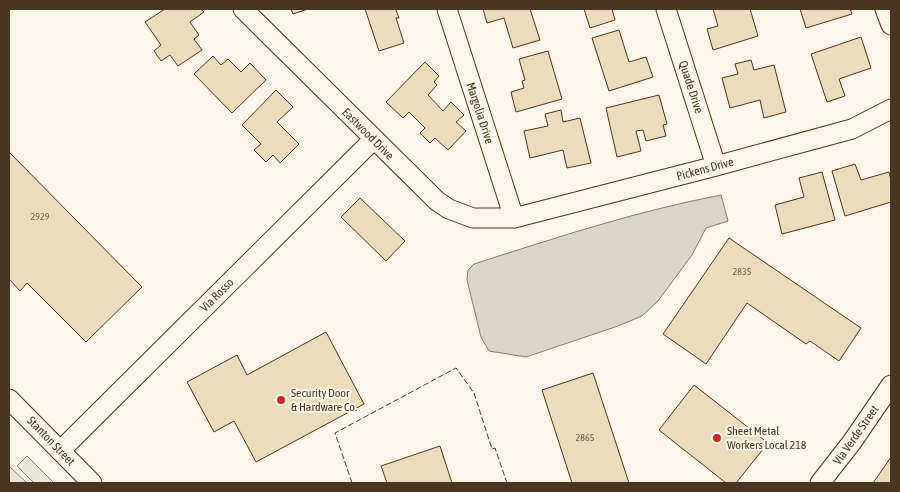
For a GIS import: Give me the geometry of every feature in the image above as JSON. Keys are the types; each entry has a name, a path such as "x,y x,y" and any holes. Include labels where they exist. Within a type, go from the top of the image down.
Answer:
{"street":[{"name":"Eastwood Drive","path":"243,9 438,202 449,209 473,218 514,218"},
{"name":"Margolia Drive","path":"447,9 514,218"},
{"name":"Quade Drive","path":"666,9 716,166"},
{"path":"885,9 891,25"},
{"name":"Pickens Drive","path":"514,218 852,129 891,109"},
{"name":"Via Rosso","path":"60,451 374,140"},
{"name":"Via Verde Street","path":"820,483 847,450 891,385"},
{"name":"Stanton Street","path":"9,398 92,483"}],"shaded area":[{"path":"721,195 728,221 706,228 692,255 658,301 642,316 526,357 489,351 481,337 467,280 468,270 474,264 627,217"},
{"path":"27,456 54,483 34,483 17,466"},
{"path":"9,466 27,483 9,483"}],"building":[{"path":"165,9 201,9 204,12 190,22 199,35 194,39 202,50 178,66 170,55 161,61 154,51 161,45 145,22"},
{"path":"291,9 308,9 293,14"},
{"path":"365,9 399,9 396,10 399,18 396,18 404,43 379,51"},
{"path":"483,9 530,9 540,40 513,48 504,18 487,23"},
{"path":"584,9 612,9 615,20 590,28"},
{"path":"713,9 750,9 758,36 713,50 707,29 718,26"},
{"path":"800,9 850,9 852,14 806,28"},
{"path":"619,30 629,62 646,57 653,77 609,91 592,38"},
{"path":"861,37 871,68 839,79 845,96 827,102 811,54"},
{"path":"548,51 562,99 516,112 511,92 524,88 522,81 525,80 519,59"},
{"path":"213,56 221,65 228,59 241,72 250,63 266,80 232,113 194,74"},
{"path":"751,60 754,70 774,65 786,112 764,118 760,100 730,108 722,78 738,74 735,64"},
{"path":"425,62 439,76 434,82 437,85 428,95 443,111 451,102 464,115 456,122 466,131 448,150 435,138 430,143 420,133 425,128 409,112 403,118 386,102"},
{"path":"276,90 293,107 277,122 299,144 280,163 273,155 266,162 254,150 261,144 242,125"},
{"path":"659,95 667,124 663,125 666,136 646,141 643,130 636,131 641,151 617,157 606,108"},
{"path":"561,110 563,122 580,118 591,163 567,168 563,150 530,158 524,131 548,126 545,114"},
{"path":"9,152 142,287 86,342 27,283 20,291 9,279"},
{"path":"855,164 861,180 889,172 891,202 845,216 832,171"},
{"path":"822,172 835,220 782,234 775,205 804,197 799,178"},
{"path":"360,198 405,241 386,261 341,217"},
{"path":"729,238 861,328 839,361 810,341 806,344 747,303 706,364 663,334"},
{"path":"326,332 364,404 256,462 234,421 214,432 187,382 237,355 247,375"},
{"path":"593,373 629,483 572,483 542,390"},
{"path":"694,385 768,443 736,483 726,483 659,430"},
{"path":"440,446 452,483 387,483 381,466"},
{"path":"891,457 891,483 873,483"}],"fence":[{"path":"352,483 335,433 456,368 474,393 492,449 495,448 507,483"}],"place":[{"name":"Security Door & Hardware Co.","path":"281,400"},
{"name":"Sheet Metal Workers Local 218","path":"717,438"}]}
